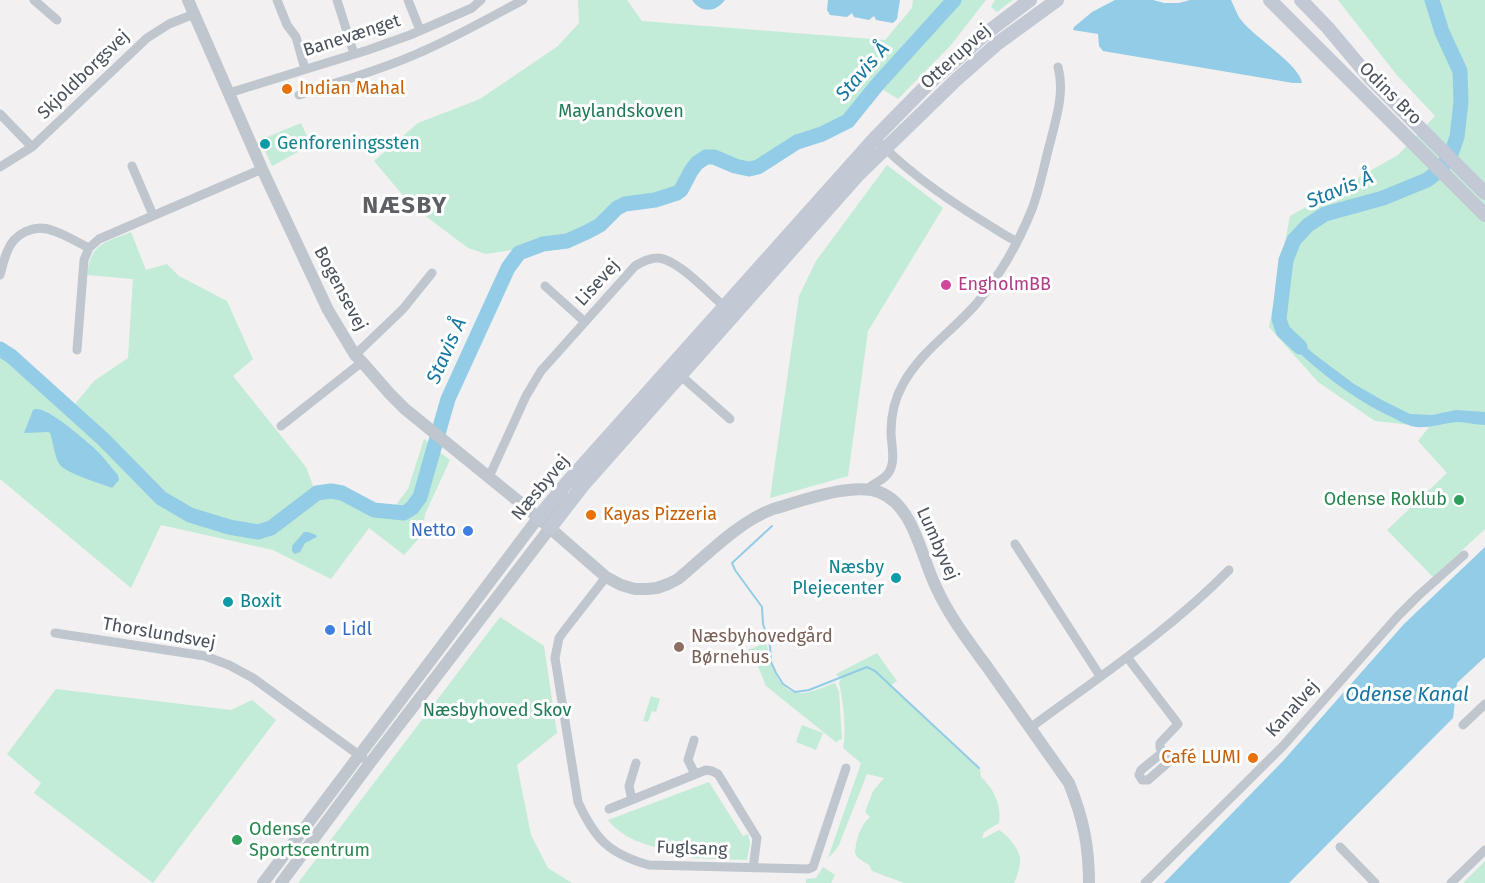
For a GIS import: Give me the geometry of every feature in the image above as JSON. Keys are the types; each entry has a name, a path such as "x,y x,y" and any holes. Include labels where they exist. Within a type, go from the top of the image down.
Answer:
{"main road":[{"name":"Otterupvej","path":"880,143 935,78 988,31 1030,0"},
{"path":"1036,15 1051,0"},
{"name":"Otterupvej","path":"880,143 998,43 1057,0"},
{"name":"Odins Bro","path":"1270,0 1485,214"},
{"name":"Odins Bro","path":"1305,2 1370,78 1485,193"},
{"name":"Næsbyvej","path":"538,518 725,307 880,143"},
{"name":"Næsbyvej","path":"550,528 584,484 857,176 880,143"}],"street":[{"path":"33,0 57,20"},
{"name":"Bogensevej","path":"188,0 262,169 328,310 359,358 398,402 606,576 621,585 635,589 668,584 678,579 745,522 761,513 849,489 868,489"},
{"path":"277,0 287,25 296,37 305,69"},
{"path":"337,0 354,54"},
{"path":"408,0 420,30"},
{"name":"Banevænget","path":"229,93 410,35 472,8 481,0"},
{"name":"Banevænget","path":"299,95 376,70 419,53 453,38 523,0"},
{"name":"Skjoldborgsvej","path":"0,166 32,147 147,38 169,24 194,14"},
{"path":"868,489 872,484 882,480 889,472 892,462 892,414 903,385 923,356 976,304 1000,271 1032,208 1058,111 1061,77 1058,67"},
{"path":"0,114 32,147"},
{"path":"880,143 922,180 957,205 1016,241"},
{"path":"132,166 153,215"},
{"path":"77,350 84,260 89,248 99,239 262,169"},
{"path":"0,275 7,250 20,234 29,230 40,228 53,230 89,248"},
{"name":"Lisevej","path":"489,477 526,396 541,371 635,266 657,258 667,260 677,265 725,307"},
{"path":"281,426 359,358 432,273"},
{"name":"Lisevej","path":"545,286 585,322"},
{"path":"680,375 730,419"},
{"path":"550,528 547,518 584,464"},
{"name":"Lumbyvej","path":"868,489 880,492 901,507 909,519 936,587 952,618 1070,783 1086,836 1089,883"},
{"path":"500,593 505,573 539,527 538,518"},
{"name":"Næsbyvej","path":"263,883 538,518"},
{"name":"Næsbyvej","path":"281,883 550,528"},
{"path":"1015,544 1100,676"},
{"name":"Kanalvej","path":"1145,883 1283,746 1412,603 1464,555"},
{"path":"1030,728 1165,628 1229,570"},
{"name":"Fuglsang","path":"606,576 559,638 555,658 578,802 587,822 599,838 615,852 649,865 808,869 813,867 846,768"},
{"name":"Thorslundsvej","path":"55,633 205,656 228,665 260,682 370,764"},
{"path":"1127,657 1178,724 1160,743 1163,752"},
{"path":"1463,725 1485,704"},
{"path":"609,809 694,774 688,760 694,740"},
{"path":"632,800 629,786 636,763"},
{"name":"Fuglsang","path":"694,774 706,770 718,774 757,838 753,868"},
{"path":"1340,847 1376,883"},
{"path":"1451,883 1485,850"}],"green space":[{"name":"Maylandskoven","path":"578,0 627,0 642,21 885,40 912,8 913,0 986,0 951,45 898,99 877,86 848,121 822,134 797,142 758,167 749,169 714,157 706,157 697,163 677,193 655,200 625,204 617,208 600,225 567,241 543,244 519,253 511,250 486,254 468,248 411,205 374,161 418,123 480,99 558,46 579,23"},
{"path":"995,0 1013,0 997,12 991,7"},
{"path":"1338,0 1485,0 1485,529 1433,577 1387,530 1447,473 1418,441 1429,427 1375,421 1318,382 1269,327 1290,216 1398,155 1435,116 1396,74"},
{"path":"301,123 311,145 272,166 260,140"},
{"path":"887,165 943,208 868,331 848,476 770,498 799,296 816,261"},
{"path":"131,232 146,270 167,264 179,276 227,301 253,359 233,376 306,467 315,491 270,523 261,526 239,524 210,516 181,504 160,490 75,404 94,381 128,358 133,279 87,275 92,256 100,246"},
{"path":"0,356 109,450 151,498 169,509 224,531 259,539 271,536 298,512 329,494 341,496 372,516 393,519 408,517 413,515 421,505 437,450 450,460 425,514 422,535 404,555 369,528 331,579 273,550 161,525 131,588 0,479","holes":["51,414 93,447 118,475 112,488 59,464 51,433 39,432"]},
{"path":"424,439 431,445 417,493 410,503 396,505 408,489"},
{"name":"Næsbyhoved Skov","path":"500,617 544,646 557,733 517,765 531,835 548,868 572,883 298,883"},
{"path":"766,643 775,673 782,684 791,691 807,692 835,683 839,692 842,739 837,743 766,686 755,659 739,653"},
{"path":"877,653 897,681 891,685 980,769 981,777 996,798 1000,817 999,823 984,832 982,839 999,830 1012,842 1020,861 1014,883 904,883 872,871 869,865 858,858 855,853 856,844 859,833 870,817 865,812 873,791 884,778 867,774 839,845 828,858 861,763 843,748 845,725 839,683 841,679 836,674"},
{"path":"56,689 231,710 252,700 276,720 153,883 34,793 41,783 7,754"},
{"path":"651,696 660,699 656,712 652,711 648,722 643,721"},
{"path":"802,725 823,733 816,750 796,742"},
{"path":"709,782 743,836 748,834 750,843 747,860 692,858 692,854 658,848 635,840 625,835 608,820"},
{"path":"1485,861 1485,883 1463,883"},
{"path":"823,867 835,875 831,883 806,883 806,879 816,878"}],"water":[{"path":"692,0 725,0 717,7 708,10"},
{"path":"828,0 900,0 897,19 893,23 876,20 874,16 869,20 854,17 852,13 847,17 830,15 827,10"},
{"path":"1115,0 1179,3 1190,0 1231,0 1242,21 1293,68 1302,83 1103,51 1099,46 1098,34 1073,30 1092,12"},
{"path":"1289,332 1354,384 1410,414 1432,415 1456,410 1485,412 1485,425 1457,422 1422,427 1402,422 1364,402 1320,371 1281,336"},
{"path":"36,409 57,418 99,453 118,475 119,480 112,488 77,475 60,465 50,433 24,433 33,410"},
{"path":"304,532 317,537 305,543 300,552 295,554 292,546"},
{"name":"Odense Kanal","path":"1485,547 1485,657 1457,683 1453,718 1289,883 1164,883 1283,761 1404,624"}],"waterway":[{"name":"Stavis Å","path":"0,349 11,356 103,439 161,498 190,515 229,527 258,532 271,528 317,493 331,491 342,493 374,510 404,513 412,508 420,497 448,399 508,268 519,253 543,244 567,241 587,232 600,225 617,208 625,204 655,200 677,193 697,163 706,157 714,157 749,169 758,167 797,142 822,134 848,121 877,85 954,0"},
{"name":"Stavis Å","path":"1300,347 1283,331 1279,319 1286,260 1294,240 1308,225 1325,214 1383,198 1427,180 1440,170 1451,154 1457,137 1461,102 1460,71 1442,32 1432,0"},
{"path":"772,526 732,563 762,607 771,662 783,684 795,692 809,690 867,667 875,671 979,768"}],"place":[{"name":"Indian Mahal","path":"287,89"},
{"name":"Genforeningssten","path":"265,144"},
{"name":"EngholmBB","path":"946,285"},
{"name":"Odense Roklub","path":"1459,500"},
{"name":"Kayas Pizzeria","path":"591,515"},
{"name":"Netto","path":"468,531"},
{"name":"Næsby Plejecenter","path":"896,578"},
{"name":"Boxit","path":"228,602"},
{"name":"Lidl","path":"330,630"},
{"name":"Næsbyhovedgård Børnehus","path":"679,647"},
{"name":"Café LUMI","path":"1253,758"},
{"name":"Odense Sportscentrum","path":"237,840"}],"district":[{"name":"NÆSBY","path":"405,206"}]}
